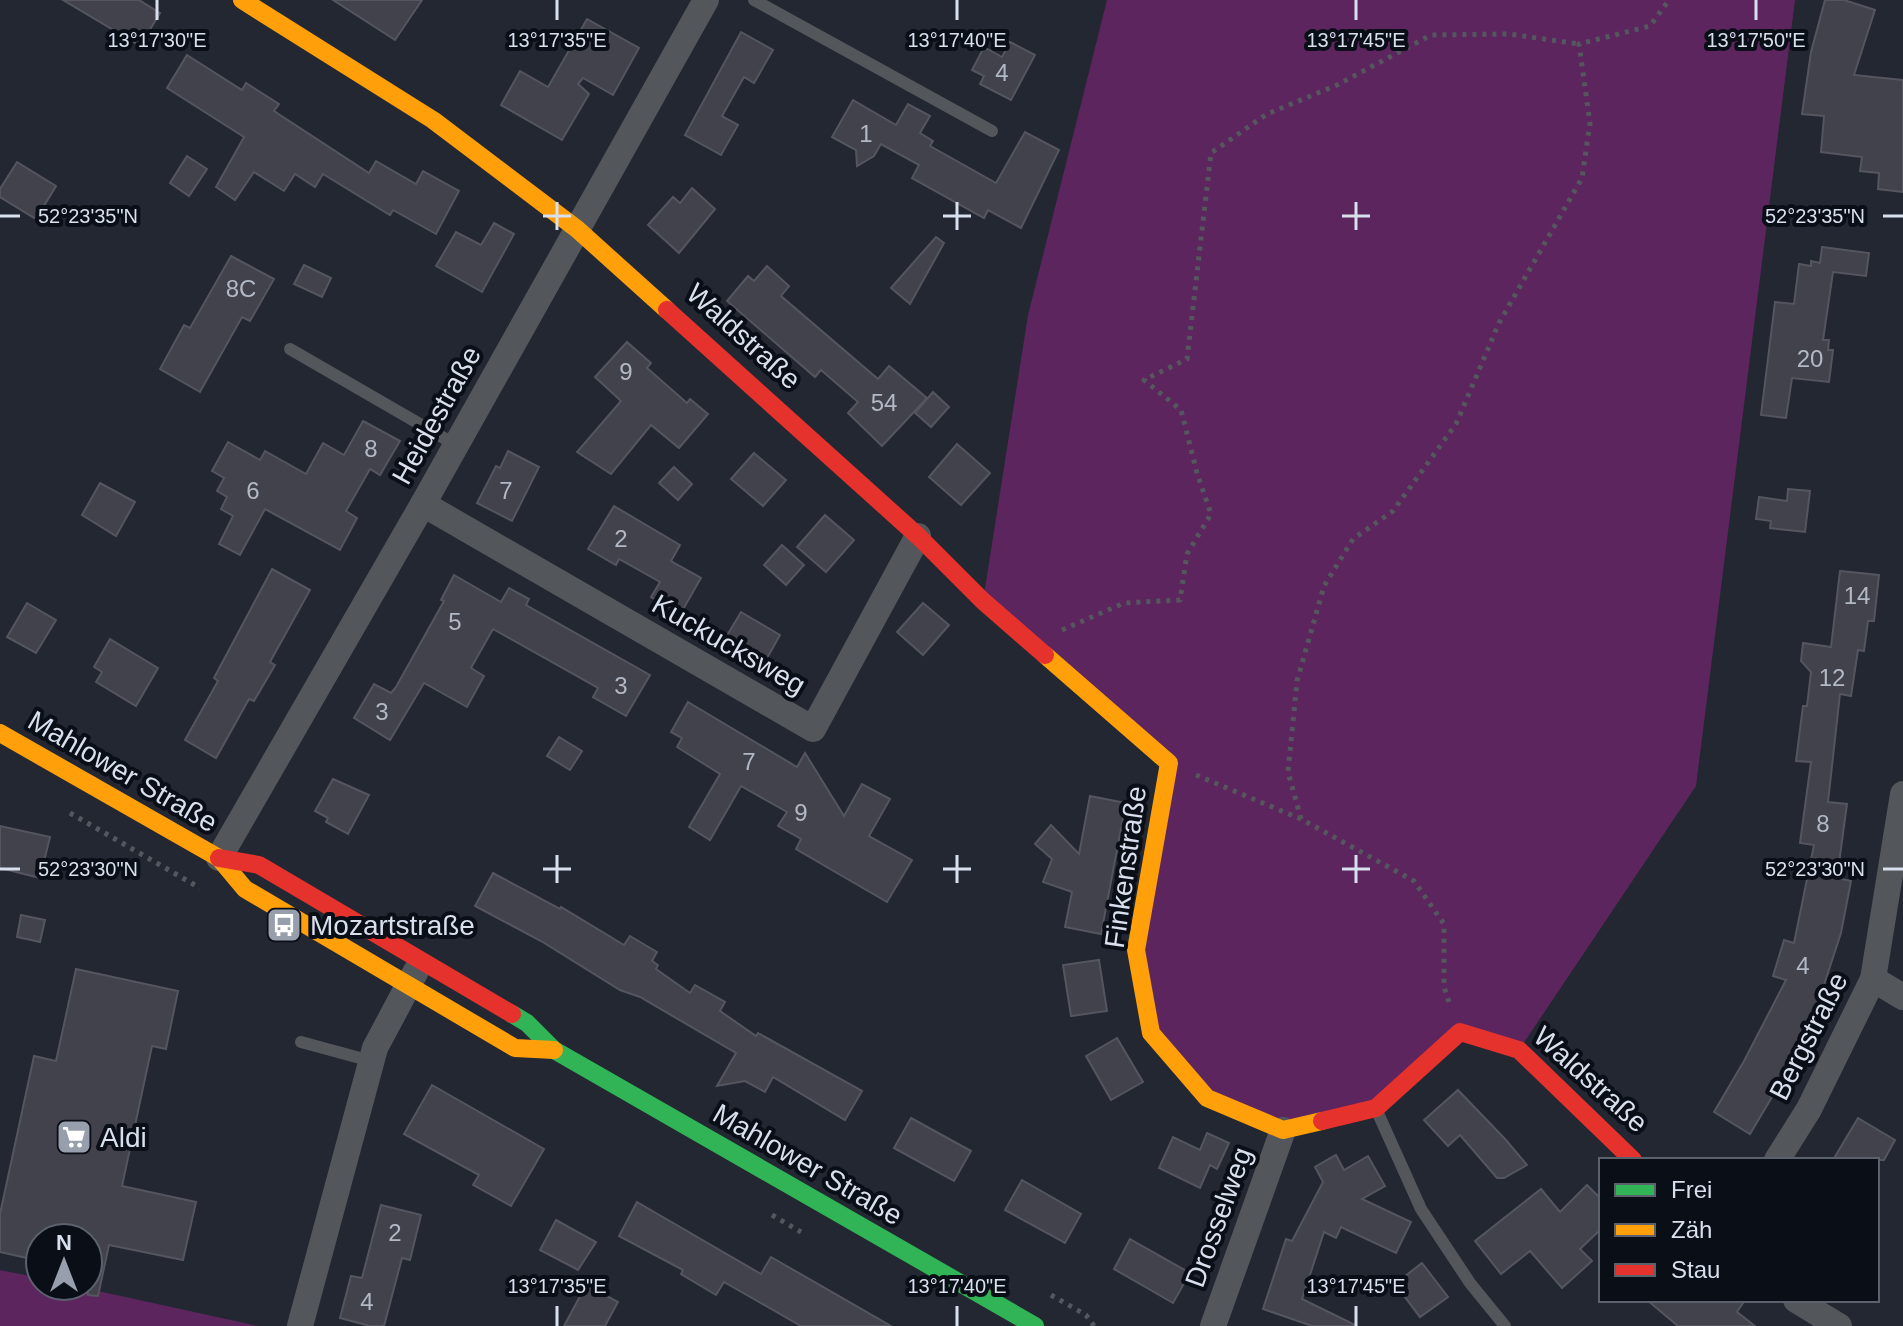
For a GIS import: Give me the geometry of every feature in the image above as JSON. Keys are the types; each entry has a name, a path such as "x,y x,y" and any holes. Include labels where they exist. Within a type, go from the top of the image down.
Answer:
{"street":[{"name":"Waldstraße","path":"242,0 433,120 577,229 918,536 983,601 1169,763"},
{"name":"Heidestraße","path":"219,858 423,504 706,0"},
{"name":"Kuckucksweg","path":"423,504 813,729 918,536"},
{"name":"Mahlower Straße","path":"0,733 219,858 259,865 527,1023 554,1050 1035,1326"},
{"name":"Finkenstraße","path":"1169,763 1136,950 1151,1033 1207,1098 1283,1130"},
{"name":"Bergstraße","path":"1778,1158 1809,1109 1873,979 1903,794"},
{"name":"Mahlower Straße","path":"219,858 245,889 515,1048 554,1050"},
{"path":"300,1326 375,1048 422,961"},
{"path":"1873,979 1903,997"},
{"name":"Waldstraße","path":"1460,1032 1519,1050 1631,1158"},
{"path":"1283,1130 1376,1108 1460,1032"},
{"name":"Drosselweg","path":"1213,1326 1283,1130"},
{"path":"1799,1302 1839,1326"}],"lane":[{"path":"754,0 992,131"},
{"path":"290,349 456,445"},
{"path":"301,1042 372,1061"},
{"path":"1376,1108 1421,1209 1470,1283 1505,1326"}],"path":[{"path":"1031,643 1124,603 1180,600 1187,554 1211,514 1181,410 1144,380 1187,359 1211,153 1267,114 1337,85 1431,35 1509,34 1579,44 1650,26 1669,0"},
{"path":"1301,819 1288,772 1297,681 1324,586 1353,539 1393,511 1456,424 1499,323 1582,178 1590,123 1579,44"},
{"path":"1169,763 1301,819 1414,881 1444,924 1444,987 1460,1032"},
{"path":"65,810 206,891"},
{"path":"1086,1315 1094,1326"}],"shaded area":[{"path":"1107,0 1795,0 1696,786 1519,1050 1460,1032 1376,1108 1283,1130 1207,1098 1151,1033 1136,950 1169,763 983,601 1028,315"},
{"path":"0,1270 24,1275 24,1302 104,1302 104,1292 258,1326 0,1326"}],"building":[{"path":"63,0 139,0 160,13 140,46"},
{"path":"333,0 422,0 395,40"},
{"path":"1825,0 1844,0 1875,10 1854,75 1903,80 1903,192 1878,189 1879,173 1860,171 1862,157 1821,152 1824,116 1802,114 1811,52"},
{"path":"587,19 639,48 613,95 583,78 578,84 589,94 562,140 501,105 520,71 548,87"},
{"path":"741,32 773,50 754,83 744,77 722,116 738,125 721,155 685,135"},
{"path":"1010,42 1035,55 1011,100 980,84 984,76 972,70 984,47 1002,57"},
{"path":"187,55 242,90 246,83 279,104 274,111 369,173 376,161 416,184 423,171 459,191 436,234 393,210 390,215 323,174 315,187 295,174 284,191 254,172 235,200 216,187 244,137 167,88"},
{"path":"853,100 896,125 908,104 930,116 920,133 933,141 930,146 996,183 1025,132 1059,150 1021,228 988,210 984,218 912,178 919,165 881,144 874,156 857,166 856,150 832,137"},
{"path":"187,156 207,169 189,196 170,183"},
{"path":"17,162 56,186 36,219 0,197 0,189"},
{"path":"692,188 715,209 679,253 648,225 673,197 680,203"},
{"path":"494,223 514,234 482,292 436,266 456,232 481,245"},
{"path":"936,237 944,243 910,304 891,288"},
{"path":"1822,247 1869,253 1866,276 1833,272 1823,340 1829,340 1828,350 1833,350 1829,382 1792,378 1786,418 1761,415 1775,302 1794,304 1799,264 1811,266 1811,261 1820,263"},
{"path":"231,256 274,279 250,321 242,317 200,392 160,369 184,325 190,328"},
{"path":"304,265 331,278 322,297 294,284"},
{"path":"767,266 789,286 781,296 878,379 889,366 927,398 882,446 848,413 858,402 821,370 815,377 727,301 748,276 754,281"},
{"path":"627,342 651,363 647,368 687,403 690,399 708,414 679,448 651,425 611,474 577,452 621,401 595,377"},
{"path":"933,392 949,407 931,427 915,413"},
{"path":"363,421 400,441 380,475 370,469 346,511 357,518 340,550 265,509 240,555 219,544 233,516 221,509 227,497 217,491 224,478 212,471 228,442 260,460 265,451 306,474 323,443 344,455"},
{"path":"957,444 990,473 961,505 929,477"},
{"path":"508,451 539,467 512,521 477,503 496,466 500,468"},
{"path":"754,453 786,480 763,506 731,479"},
{"path":"674,467 692,484 678,500 659,483"},
{"path":"100,483 135,502 116,536 82,515"},
{"path":"1788,489 1810,491 1805,532 1770,528 1771,521 1756,519 1759,497 1787,501"},
{"path":"614,506 680,545 671,561 701,578 681,613 651,597 660,582 619,559 616,565 588,549"},
{"path":"825,515 854,540 826,572 797,547"},
{"path":"782,545 804,565 786,585 764,565"},
{"path":"272,569 310,590 270,662 275,665 254,701 249,699 216,758 185,740 218,681 214,678"},
{"path":"1840,571 1879,575 1874,621 1868,621 1864,651 1858,650 1851,696 1840,694 1828,802 1847,804 1837,878 1851,881 1841,933 1818,1003 1772,1097 1750,1134 1714,1112 1786,980 1773,976 1784,940 1794,943 1814,845 1800,843 1811,762 1796,761 1811,672 1801,661 1803,643 1831,647"},
{"path":"454,575 501,602 509,588 529,599 526,605 650,675 626,716 593,697 598,688 493,629 471,668 484,676 467,707 424,683 390,740 354,718 374,684 391,693 396,687 444,601 441,600"},
{"path":"27,603 56,620 36,653 7,637"},
{"path":"923,603 949,625 923,655 897,632"},
{"path":"741,612 780,635 762,667 722,644"},
{"path":"110,639 158,668 136,706 96,682 102,672 94,667"},
{"path":"688,702 797,767 805,753 844,816 862,784 890,799 869,836 912,860 887,902 796,849 801,839 778,826 787,812 741,786 710,840 689,827 720,774 677,747 682,738 671,732"},
{"path":"559,737 582,751 570,770 547,756"},
{"path":"333,779 369,795 348,834 326,822 328,818 315,811"},
{"path":"1090,796 1126,803 1101,934 1065,927 1072,892 1043,882 1052,859 1035,844 1051,825 1079,854"},
{"path":"0,826 50,837 40,878 0,868"},
{"path":"493,873 561,907 624,945 630,936 657,952 652,961 658,965 656,969 690,993 695,985 725,1002 720,1011 756,1036 758,1033 862,1091 845,1120 773,1077 765,1092 745,1081 717,1086 736,1053 475,906"},
{"path":"21,915 45,920 40,942 17,937"},
{"path":"1099,960 1107,1011 1071,1016 1063,965"},
{"name":"Aldi","path":"76,969 178,991 166,1049 152,1046 122,1186 196,1202 183,1260 109,1245 104,1268 104,1222 24,1222 24,1257 0,1252 0,1214 34,1056 56,1061"},
{"path":"1117,1038 1143,1082 1111,1100 1086,1056"},
{"path":"432,1085 544,1149 511,1206 473,1185 479,1175 404,1134"},
{"path":"1458,1090 1527,1165 1504,1178 1497,1178 1460,1135 1448,1146 1424,1120"},
{"path":"911,1118 971,1151 954,1181 894,1148"},
{"path":"1858,1118 1895,1140 1884,1160 1834,1158"},
{"path":"1207,1133 1229,1143 1217,1169 1210,1165 1200,1188 1159,1168 1173,1137 1200,1150"},
{"path":"1336,1155 1344,1170 1368,1156 1385,1186 1362,1199 1411,1222 1396,1253 1341,1227 1336,1238 1324,1232 1302,1299 1357,1326 1312,1326 1263,1309 1286,1239 1292,1241 1323,1182 1315,1167"},
{"path":"1022,1180 1081,1214 1065,1243 1005,1210"},
{"path":"1587,1185 1599,1197 1599,1231 1580,1249 1592,1261 1562,1288 1530,1251 1501,1274 1475,1241 1541,1189 1560,1212"},
{"path":"637,1202 761,1274 771,1257 891,1326 801,1326 724,1282 716,1295 681,1274 683,1270 619,1236"},
{"path":"381,1205 421,1215 410,1260 402,1258 384,1326 370,1326 340,1318 351,1276 362,1278"},
{"path":"556,1220 596,1242 578,1270 540,1250"},
{"path":"1130,1239 1190,1273 1173,1303 1114,1269"},
{"path":"1422,1263 1448,1297 1420,1317 1395,1284"},
{"path":"586,1285 618,1302 605,1326 564,1326"},
{"path":"1649,1302 1744,1302 1737,1312 1755,1326 1678,1326"}],"traffic: fast":[{"path":"512,1014 527,1023 554,1050 1035,1326"}],"traffic: slow":[{"path":"242,0 433,120 577,229 667,310"},
{"path":"1045,655 1169,763 1136,950 1151,1033 1207,1098 1283,1130 1322,1121"},
{"path":"0,733 219,858 245,889 515,1048 554,1050"}],"traffic: jam":[{"path":"667,310 1045,655"},
{"path":"219,858 259,865 512,1014"},
{"path":"1322,1121 1376,1108 1460,1032 1519,1050 1631,1158"}],"place":[{"name":"Mozartstraße","path":"284,925"},
{"name":"Aldi","path":"74,1137"}]}
